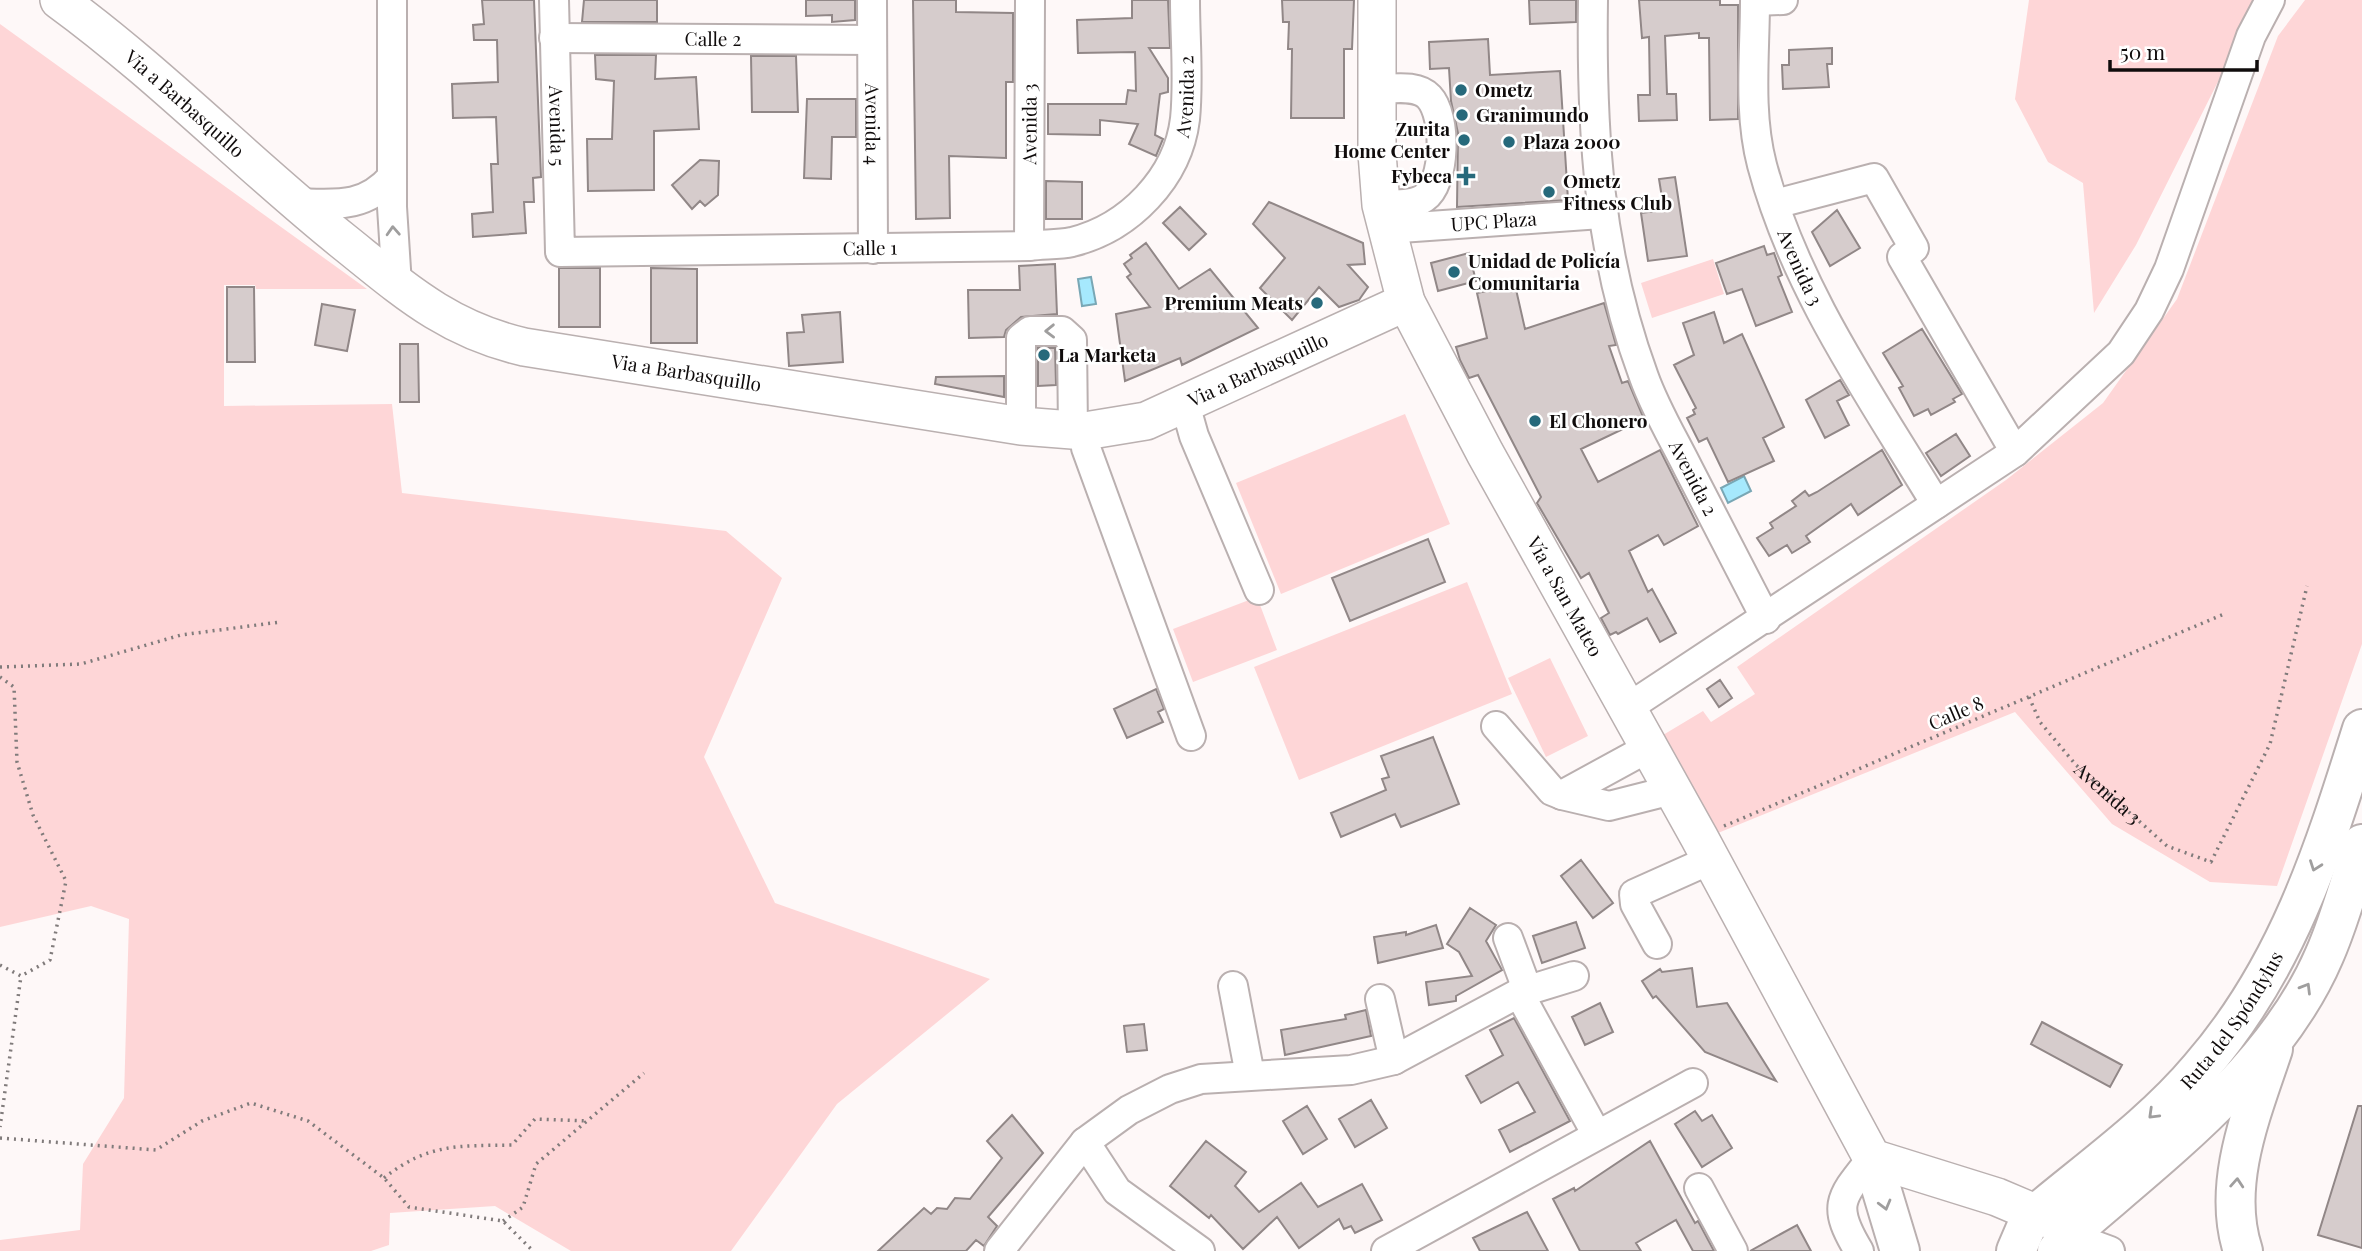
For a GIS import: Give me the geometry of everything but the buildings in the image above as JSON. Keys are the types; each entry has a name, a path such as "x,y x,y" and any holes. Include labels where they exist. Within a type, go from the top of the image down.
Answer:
{"highway":[{"name":"Ruta del Spóndylus","path":"2015,1251 2028,1223 2037,1213 2143,1124 2199,1070 2238,1021 2294,924 2362,729"},
{"name":"Ruta del Spóndylus","path":"2087,1246 2276,1038 2324,957 2362,844"},
{"path":"2243,1251 2237,1221 2238,1167 2276,1038"},
{"path":"1872,1158 1900,1251"}],"main road":[{"name":"Via a Barbasquillo","path":"59,0 296,203 397,285 465,330 524,347 1021,426 1079,431 1146,421 1406,302"},
{"name":"Vía a San Mateo","path":"1377,0 1377,89 1384,217 1406,302 1485,453 1705,848 1872,1158"},
{"path":"1872,1158 1997,1197 2037,1213 2087,1246"}],"street":[{"path":"392,0 392,177 397,285"},
{"name":"Avenida 5","path":"554,0 560,251"},
{"name":"Avenida 4","path":"872,0 873,249"},
{"name":"Avenida 3","path":"1029,246 1030,0"},
{"name":"Avenida 2","path":"1158,185 1174,158 1185,120 1185,0"},
{"name":"Avenida 2","path":"1592,0 1592,82 1601,214 1629,334 1645,380 1766,619"},
{"path":"1755,0 1783,0"},
{"name":"Avenida 3","path":"1755,0 1755,122 1762,164 1795,261 1819,311 1936,505"},
{"path":"1626,709 2015,453 2121,354 2149,311 2169,269 2251,36 2270,0"},
{"name":"Calle 2","path":"554,38 872,40"},
{"path":"1377,89 1416,89 1429,97 1440,125 1439,172 1426,197 1384,217"},
{"path":"296,203 340,204 359,200 378,193 392,177"},
{"path":"1775,204 1874,178 1914,247 1902,257 2015,453"},
{"name":"Calle 1","path":"560,251 873,249 1029,246 1071,242 1107,229 1132,214 1158,185"},
{"name":"UPC Plaza","path":"1384,217 1601,214"},
{"path":"1021,426 1021,338 1030,331 1062,331 1072,340 1079,431 1191,736"},
{"path":"1185,404 1194,436 1259,590"},
{"path":"1496,726 1552,791 1562,795 1609,806 1672,790"},
{"path":"1562,795 1648,748"},
{"path":"1657,944 1635,904 1634,894 1705,848"},
{"path":"1508,938 1523,991 1597,1135"},
{"path":"999,1251 1085,1142 1129,1110 1170,1089 1201,1079 1351,1070 1394,1060 1523,991 1574,976"},
{"path":"1233,986 1250,1075"},
{"path":"1380,999 1394,1060"},
{"path":"1386,1251 1693,1083"},
{"path":"1085,1142 1117,1191 1200,1251"},
{"path":"1859,1251 1844,1226 1840,1212 1851,1184 1872,1158"},
{"path":"1699,1188 1733,1251"}],"path":[{"name":"Avenida 3","path":"2029,697 2040,722 2054,739 2076,765 2116,802 2167,846 2211,862 2270,744 2307,586"},
{"name":"Calle 8","path":"1705,848 2029,697 2224,614"},
{"path":"0,667 81,664 181,635 280,622"},
{"path":"0,677 14,687 17,762 33,815 66,881 50,960 21,976"},
{"path":"0,965 21,976"},
{"path":"0,1126 21,976"},
{"path":"503,1220 523,1207 536,1164 644,1073"},
{"path":"0,1138 156,1150 202,1121 251,1103 308,1121 384,1178 409,1208 503,1220 533,1251"},
{"path":"384,1178 407,1160 449,1146 512,1145 535,1119 587,1121"}],"shaded area":[{"path":"2029,0 2259,0 2136,245 2094,313 2083,183 2048,162 2015,99"},
{"path":"2305,0 2362,0 2362,644 2277,886 2210,882 2112,824 2015,712 1718,833 1663,735 1703,711 1711,722 1755,694 1737,667 2006,480 2103,403 2177,299 2278,36"},
{"path":"0,24 367,289 256,289 255,285 224,285 224,406 392,404 402,493 726,531 782,578 704,757 775,903 990,979 837,1104 731,1251 571,1251 495,1206 390,1213 389,1245 371,1251 0,1251 0,1240 80,1230 83,1164 124,1098 129,919 91,906 0,927"},
{"path":"1713,259 1724,294 1652,318 1641,283"},
{"path":"1405,414 1450,524 1281,594 1236,483"},
{"path":"1467,582 1512,694 1299,780 1254,667"},
{"path":"1257,597 1277,650 1193,682 1173,629"},
{"path":"1550,658 1588,736 1546,757 1508,678"}],"water":[{"path":"1091,277 1096,304 1082,306 1078,279"},
{"path":"1744,476 1751,491 1728,503 1721,488"}],"place":[{"name":"Ometz","path":"1461,90"},
{"name":"Granimundo","path":"1462,115"},
{"name":"Zurita Home Center","path":"1464,140"},
{"name":"Plaza 2000","path":"1509,142"},
{"name":"Fybeca","path":"1466,176"},
{"name":"Ometz Fitness Club","path":"1549,192"},
{"name":"Unidad de Policía Comunitaria","path":"1454,272"},
{"name":"Premium Meats","path":"1317,303"},
{"name":"La Marketa","path":"1044,355"},
{"name":"El Chonero","path":"1535,421"}]}
